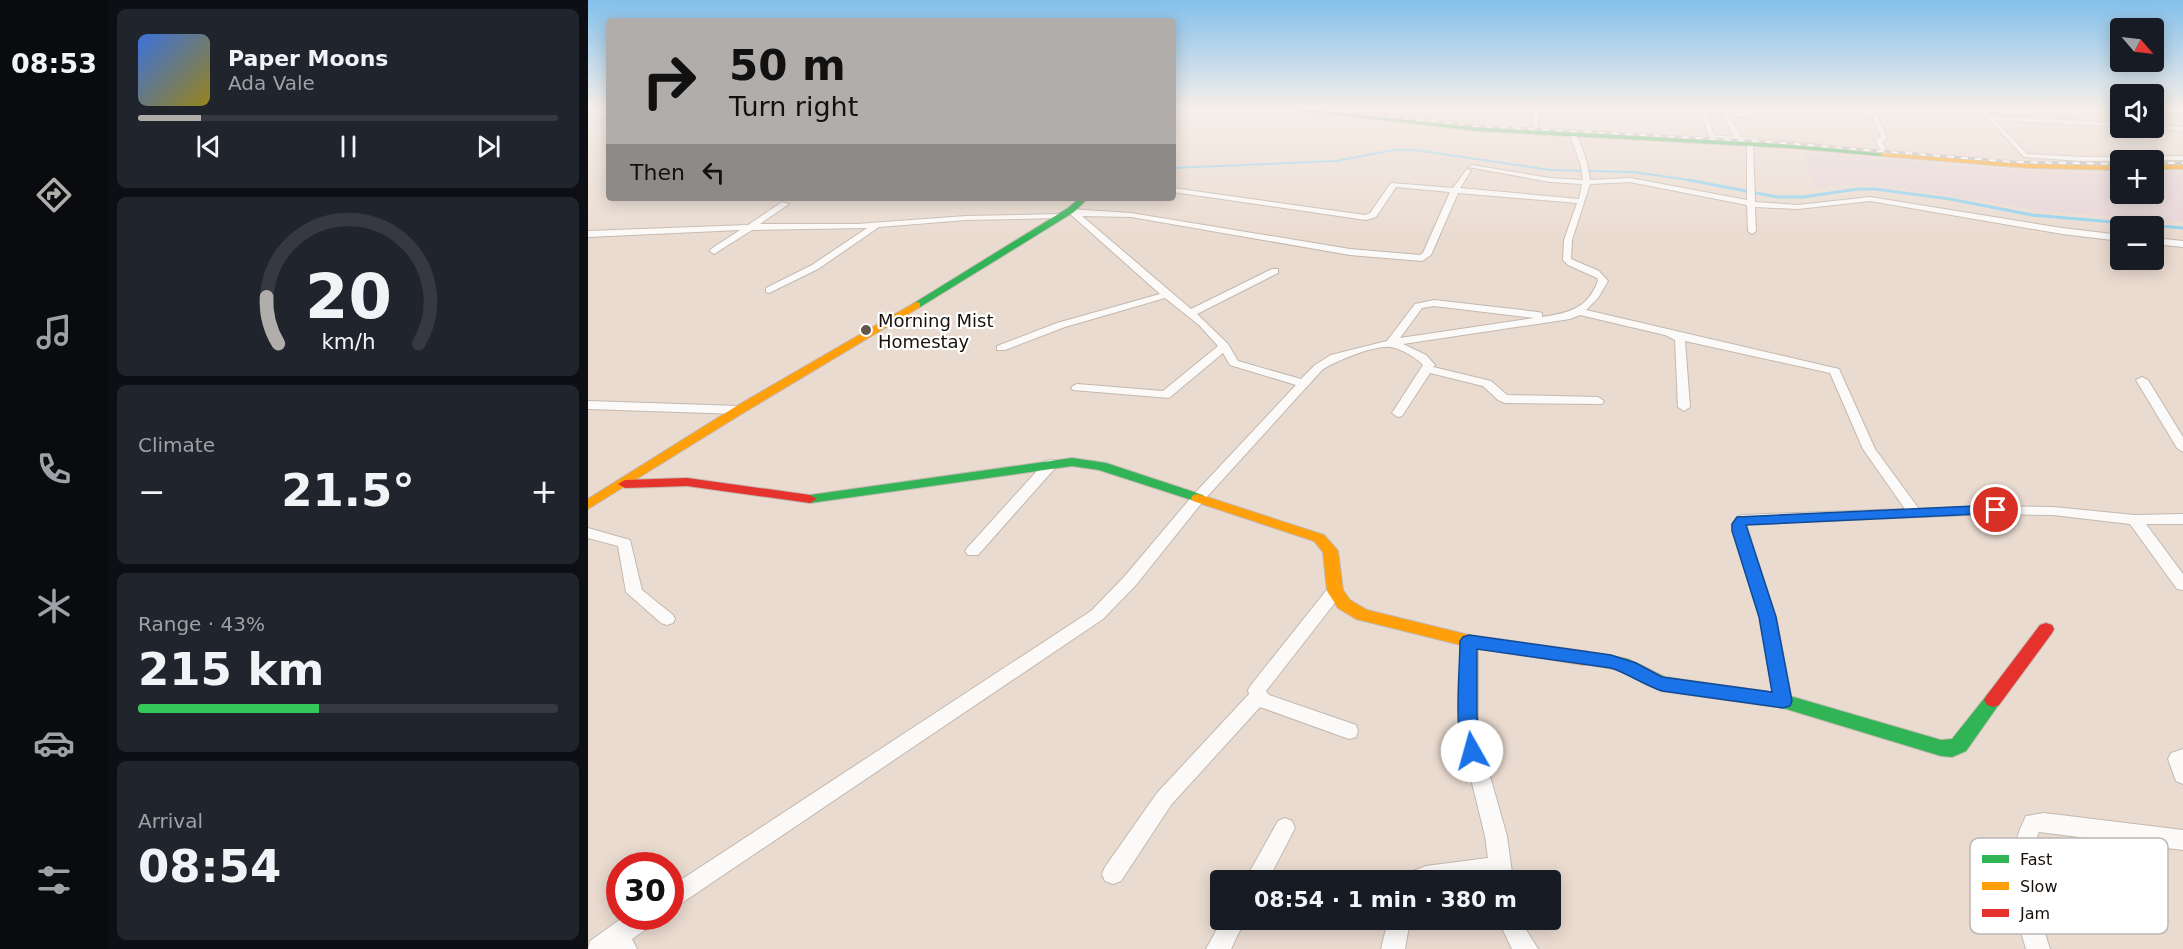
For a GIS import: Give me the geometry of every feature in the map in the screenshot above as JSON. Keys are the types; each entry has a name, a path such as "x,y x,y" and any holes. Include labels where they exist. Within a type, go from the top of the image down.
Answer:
{"main road":[{"path":"1888,152 2030,166 2110,168"},
{"path":"2164,167 2183,166"},
{"path":"588,505 625,484 739,410 1069,213 1081,201"},
{"path":"625,484 687,482 806,500 1051,464 1072,462 1101,466 1319,538 1330,551 1335,591 1344,603 1362,615 1469,641 1611,662 1630,667 1662,684 1783,701 1928,745 1952,749 1959,746 2046,629"}],"street":[{"path":"1578,152 1585,175 1569,237 1567,260 1573,265 1597,273 1603,281 1598,291 1580,312"},
{"path":"1746,152 1752,231"},
{"path":"2020,152 2026,156 2082,159 2183,158"},
{"path":"588,234 750,227 876,225 1069,213 1131,215 1350,252 1422,258 1427,255 1455,190 1469,169 1531,178 1585,175 1630,180 1751,202 1798,207 1870,199 2110,237"},
{"path":"1176,190 1366,218 1373,215 1394,185 1580,201"},
{"path":"714,251 785,204"},
{"path":"1069,213 1191,313 1224,346 1234,363 1304,384"},
{"path":"769,290 814,267 876,225"},
{"path":"2164,242 2183,244"},
{"path":"1191,313 1275,272"},
{"path":"1001,348 1061,325 1167,295"},
{"path":"1391,344 1416,309 1426,303 1561,317"},
{"path":"684,891 1098,615 1130,581 1199,497 1304,384 1330,360 1391,344 1469,329 1561,317 1580,312 1835,371 1869,449 1914,512"},
{"path":"1676,336 1681,341 1684,407"},
{"path":"1391,344 1426,360 1429,365 1398,413"},
{"path":"1077,388 1165,394 1176,388 1224,346"},
{"path":"1428,369 1487,383 1494,386 1501,398 1511,400 1598,401"},
{"path":"2142,380 2182,445"},
{"path":"588,405 739,410"},
{"path":"973,551 1051,464"},
{"path":"1783,701 1768,617 1739,524 1742,520 1914,512 2029,510 2135,520 2183,519"},
{"path":"2135,520 2183,585"},
{"path":"588,533 625,543 634,592 667,619"},
{"path":"1259,696 1257,690 1262,683 1335,591"},
{"path":"1469,641 1469,734 1496,836 1500,870"},
{"path":"1259,696 1349,731"},
{"path":"1113,874 1164,799 1259,696"},
{"path":"2183,757 2178,759 2183,775"},
{"path":"2026,838 2033,823 2044,822 2168,838"},
{"path":"1262,870 1285,828"},
{"path":"2168,838 2183,840"},
{"path":"598,949 621,942 633,930"},
{"path":"1218,949 1228,930"},
{"path":"1393,949 1397,930"},
{"path":"1513,930 1526,949"},
{"path":"2034,934 2038,949"}],"shaded area":[{"path":"1802,152 2043,172 2110,173 2110,204 2164,204 2164,172 2183,172 2183,222 2164,221 2164,216 2110,216 2043,211 1899,188 1854,184 1816,187"}],"waterway":[{"path":"1176,168 1336,161 1382,152"},
{"path":"1431,152 1551,170 1633,172 1689,180"},
{"path":"1689,180 1696,181"},
{"path":"1689,180 1777,197 1803,197 1858,189 1875,189 1950,199 2032,215 2183,228"}],"railway":[{"path":"1896,152 2014,162 2110,164"},
{"path":"2164,163 2183,163"}],"traffic: fast":[{"path":"1862,152 1882,154"},
{"path":"916,305 1071,210 1081,201"},
{"path":"810,499 1072,462 1101,466 1198,498"},
{"path":"1584,658 1622,664 1662,684 1783,701 1941,748 1952,749 1959,745 1993,700"}],"traffic: slow":[{"path":"1882,154 2030,166 2110,168"},
{"path":"2164,167 2183,167"},
{"path":"588,505 739,410 916,305"},
{"path":"1198,498 1319,538 1330,551 1335,591 1344,604 1362,615 1469,641 1584,658"}],"traffic: jam":[{"path":"625,484 687,482 810,499"},
{"path":"1993,700 2046,629"}],"place":[{"name":"Morning Mist Homestay","path":"866,330"}],"route":[{"path":"1472,751 1468,717 1469,641 1622,664 1662,684 1783,701 1768,617 1740,531 1739,524 1742,520 1996,510"}]}
